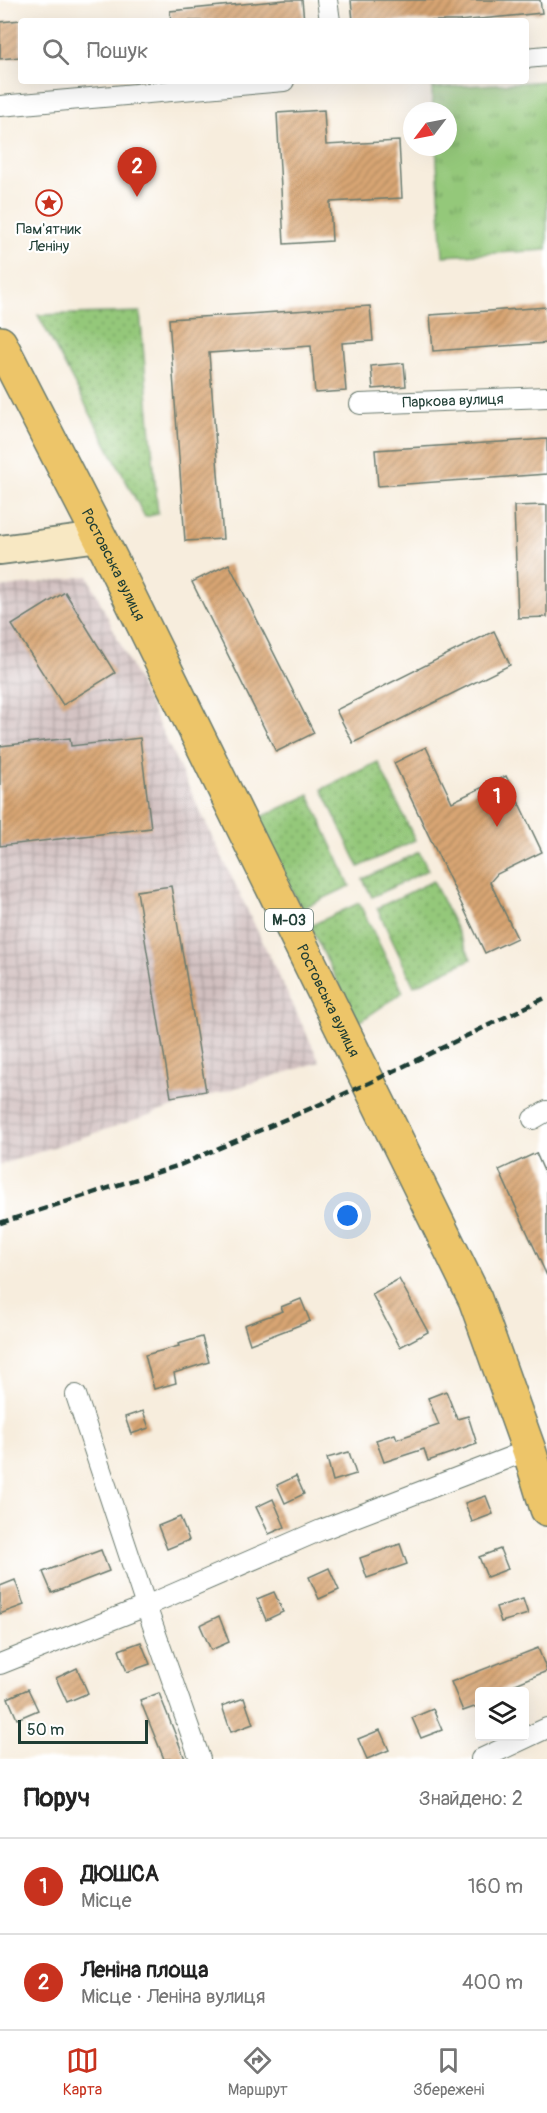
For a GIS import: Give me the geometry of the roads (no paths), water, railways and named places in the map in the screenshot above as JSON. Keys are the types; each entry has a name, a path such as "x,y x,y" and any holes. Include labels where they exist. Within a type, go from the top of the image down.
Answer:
{"highway":[{"name":"Ростовська вулиця","path":"0,344 99,537 475,1299 529,1450 547,1509"}],"main road":[{"path":"0,550 99,537"}],"street":[{"path":"327,0 330,18"},
{"path":"529,58 547,56"},
{"path":"0,106 250,84"},
{"name":"Паркова вулиця","path":"360,404 547,398"},
{"path":"76,1395 200,1759"},
{"path":"0,1664 146,1606 321,1530 529,1450"},
{"path":"481,1759 547,1728"}],"railway":[{"path":"0,1223 180,1165 369,1083 547,997"}],"place":[{"name":"Леніна площа","path":"137,197"},
{"name":"Пам'ятник Леніну","path":"49,203"},
{"name":"ДЮШСА","path":"497,827"}]}
